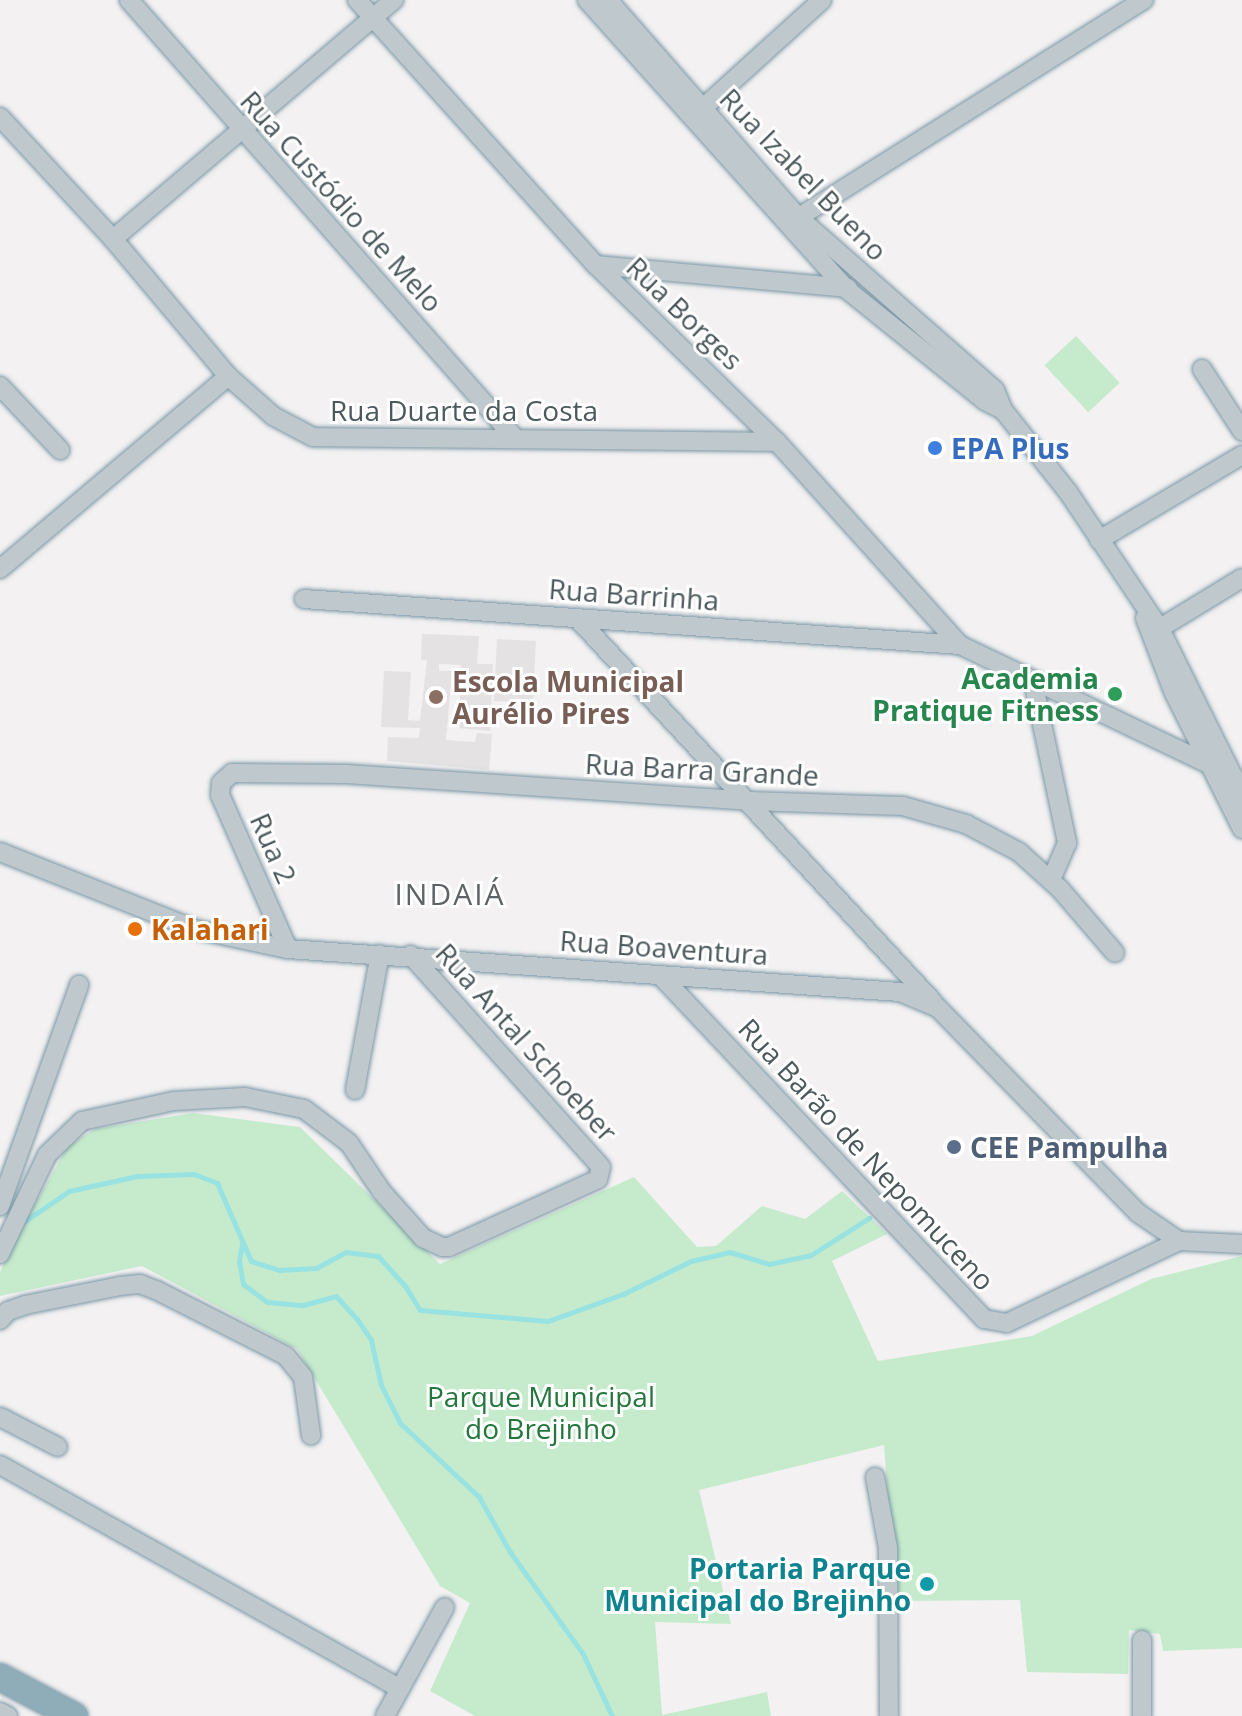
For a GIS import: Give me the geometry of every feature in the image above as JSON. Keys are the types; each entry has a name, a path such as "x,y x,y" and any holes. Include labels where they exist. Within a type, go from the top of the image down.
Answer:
{"highway":[{"path":"0,1677 74,1716"}],"street":[{"name":"Rua Custódio de Melo","path":"129,0 514,437"},
{"name":"Rua Borges","path":"357,0 596,265 777,442 960,645"},
{"path":"113,239 394,0"},
{"path":"696,114 822,0"},
{"path":"792,221 1144,0"},
{"name":"Rua Izabel Bueno","path":"600,3 792,221 929,330 995,390 1003,410 1068,492 1142,604 1207,764 1242,829"},
{"name":"Rua Duarte da Costa","path":"0,117 113,239 228,376 273,416 313,437 777,442"},
{"name":"Rua Izabel Bueno","path":"792,221 825,278"},
{"path":"596,265 825,278 845,288 867,290 915,326 929,330"},
{"name":"Rua Izabel Bueno","path":"845,288 985,401 1003,410"},
{"path":"1202,369 1242,431"},
{"path":"0,569 228,376"},
{"path":"0,386 60,450"},
{"path":"1099,540 1242,455"},
{"path":"1154,632 1242,578"},
{"name":"Rua Barrinha","path":"304,599 960,645"},
{"path":"577,618 938,1008"},
{"name":"Rua Izabel Bueno","path":"1154,632 1233,776 1242,806"},
{"path":"960,645 1233,776"},
{"path":"1033,681 1067,843 1051,880"},
{"name":"Rua Barra Grande","path":"232,773 346,774 749,801 903,806 966,824 1019,852 1051,880 1115,953"},
{"name":"Rua 2","path":"232,773 221,783 220,795 288,949"},
{"name":"Rua Boaventura","path":"0,852 194,929 288,949 411,955 900,992 938,1008 1138,1213 1179,1241"},
{"path":"355,1090 380,954"},
{"name":"Rua Antal Schoeber","path":"0,1254 47,1155 82,1121 174,1101 245,1097 304,1109 349,1143 382,1192 433,1245 449,1247 598,1179 601,1167 411,955"},
{"name":"Rua Barão de Nepomuceno","path":"660,975 984,1319 1007,1323 1179,1241"},
{"path":"0,1206 79,985"},
{"path":"1179,1241 1242,1244"},
{"path":"0,1320 8,1311 25,1305 140,1284 286,1356 303,1377 311,1435"},
{"path":"0,1417 58,1447"},
{"path":"0,1465 400,1689"},
{"path":"875,1477 888,1548 889,1716"},
{"path":"385,1716 445,1607"},
{"path":"1142,1640 1142,1716"},
{"path":"0,1712 8,1716"}],"shaded area":[{"name":"Escola Municipal Aurélio Pires","path":"422,634 479,636 477,664 493,664 490,731 459,728 461,665 439,664 439,671 452,671 446,740 475,742 477,733 492,734 489,770 387,761 388,737 419,738 420,728 381,727 384,671 411,672 408,720 420,721 427,660 421,660"},
{"name":"Escola Municipal Aurélio Pires","path":"497,639 536,641 533,703 494,701"}],"green space":[{"path":"1076,336 1120,383 1088,412 1045,365"},
{"name":"Parque Municipal do Brejinho","path":"193,1113 300,1127 440,1264 634,1177 697,1247 716,1246 762,1206 805,1219 842,1191 887,1234 832,1261 878,1361 1032,1336 1151,1279 1242,1256 1242,1648 1163,1651 1160,1634 1129,1630 1128,1674 1027,1672 1020,1600 896,1601 884,1445 699,1490 731,1624 655,1622 662,1715 767,1692 771,1716 475,1716 430,1691 470,1603 440,1586 297,1349 142,1266 0,1296 0,1272 11,1247 68,1146 95,1129"}],"waterway":[{"path":"25,1221 69,1191 137,1176 194,1174 217,1183 251,1261 279,1270 316,1268 346,1252 378,1256 405,1286 420,1310 548,1321 623,1294 691,1261 730,1252 769,1264 811,1255 869,1218"},
{"path":"242,1244 239,1261 243,1284 267,1302 303,1305 336,1296 357,1319 371,1340 381,1385 400,1423 479,1497 510,1552 583,1654 612,1716"}],"place":[{"name":"EPA Plus","path":"935,448"},
{"name":"Academia Pratique Fitness","path":"1115,694"},
{"name":"Escola Municipal Aurélio Pires","path":"436,697"},
{"name":"Kalahari","path":"135,929"},
{"name":"CEE Pampulha","path":"954,1147"},
{"name":"Portaria Parque Municipal do Brejinho","path":"927,1584"}],"district":[{"name":"INDAIÁ","path":"450,894"}]}
